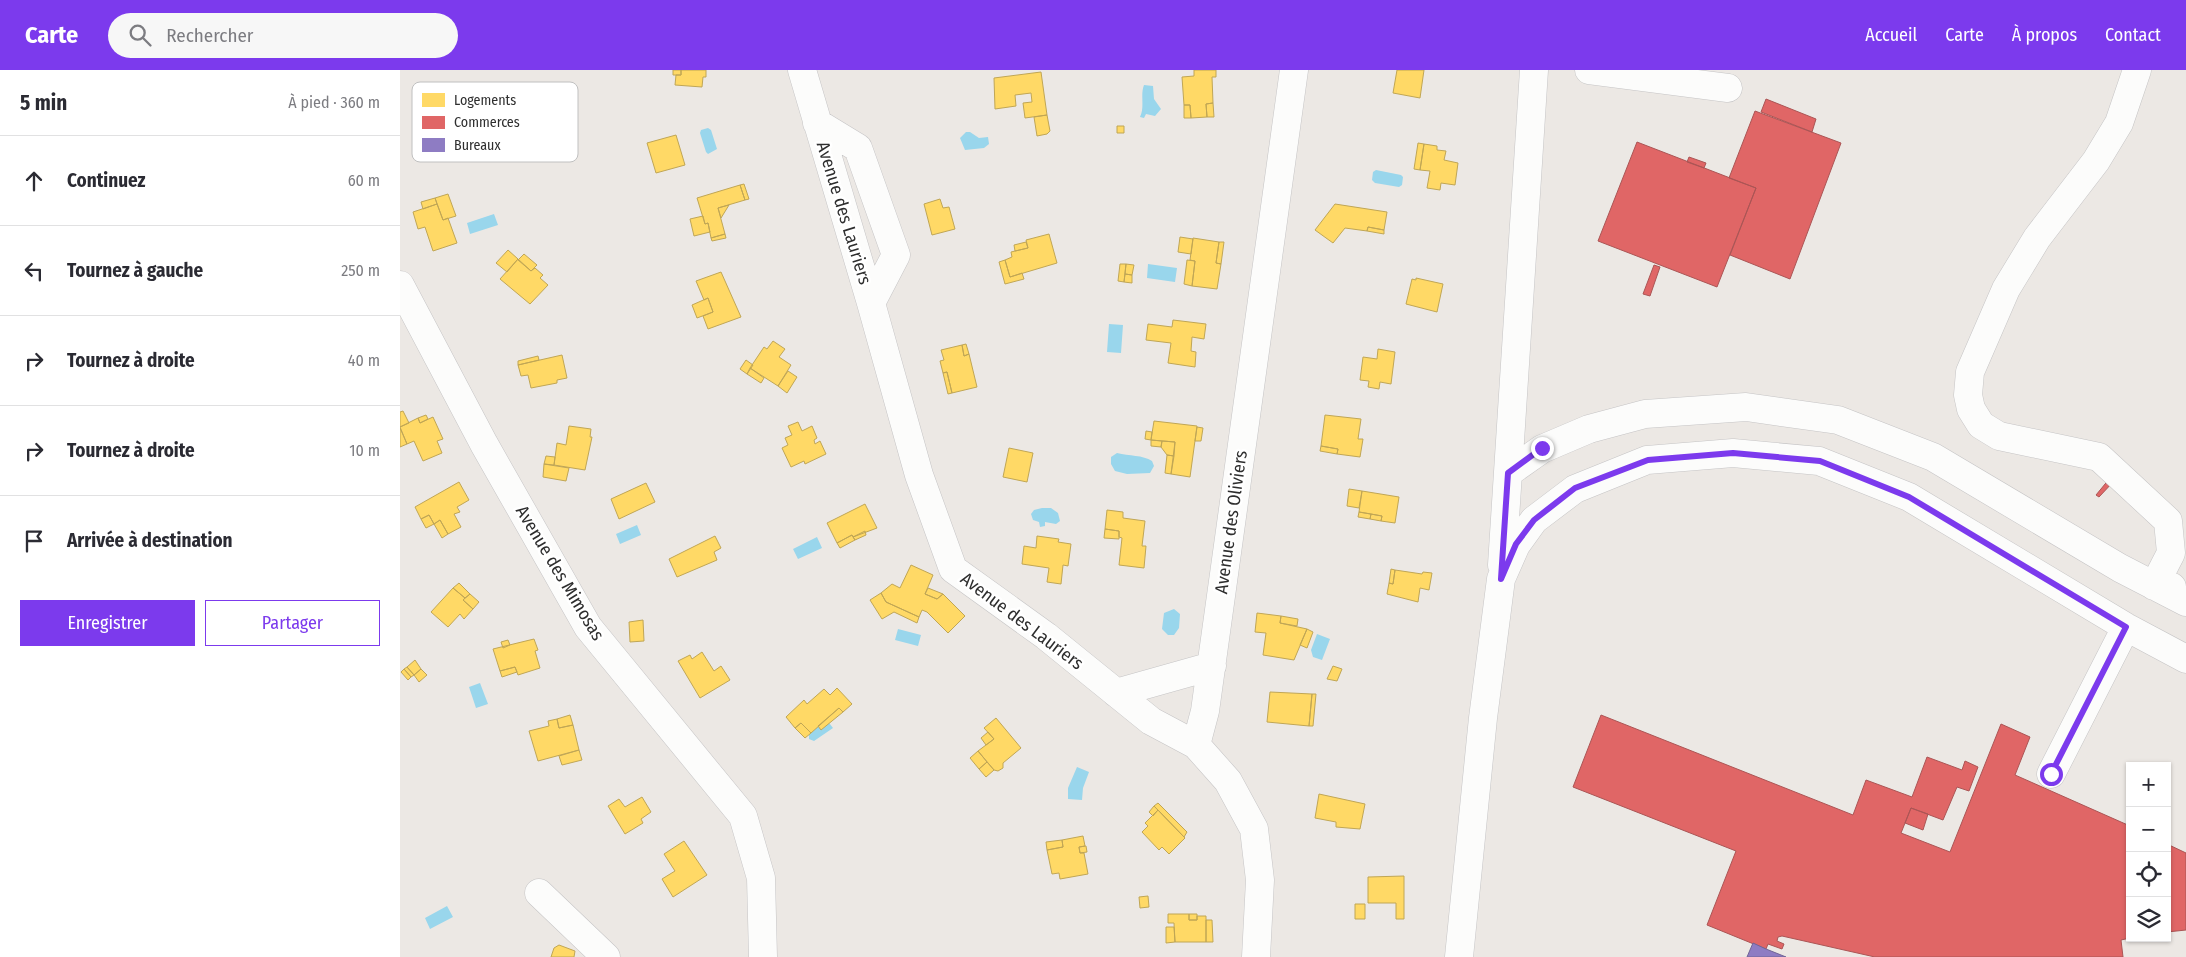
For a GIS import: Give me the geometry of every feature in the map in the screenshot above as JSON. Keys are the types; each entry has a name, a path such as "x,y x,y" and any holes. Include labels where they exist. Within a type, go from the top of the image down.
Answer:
{"street":[{"name":"Avenue des Oliviers","path":"1196,745 1205,711 1212,666 1294,70"},
{"path":"1459,957 1483,718 1501,579 1534,70"},
{"path":"1589,70 1728,88"},
{"path":"2137,70 2119,123 2096,161 2038,238 2006,289 1970,372 1968,395 1971,408 1981,425 1999,436 2099,456 2168,521 2171,552 2154,586"},
{"name":"Avenue des Lauriers","path":"808,76 817,123 871,303 919,475 953,569 1046,636 1150,721 1196,745"},
{"name":"Avenue des Lauriers","path":"817,123 858,148 896,254 871,303"},
{"name":"Avenue des Mimosas","path":"400,285 484,444 588,626 743,816 761,878 763,957"},
{"path":"1508,473 1542,448 1588,429 1645,414 1746,407 1838,420 1934,457 2120,568 2186,602"},
{"path":"1501,579 1516,544 1534,520 1575,488 1648,460 1733,453 1820,461 1909,497 2126,627 2186,659"},
{"path":"2154,586 2186,588"},
{"path":"2051,774 2126,627"},
{"path":"1116,693 1212,666"},
{"path":"1196,745 1228,781 1254,829 1260,880 1256,957"},
{"path":"539,894 606,957"}],"water":[{"path":"1144,85 1153,86 1154,99 1161,109 1155,116 1146,114 1144,118 1140,117"},
{"path":"708,128 711,130 717,149 708,154 700,133 701,130"},
{"path":"966,132 970,132 979,138 988,137 989,144 984,148 965,150 960,138"},
{"path":"1376,170 1401,175 1403,177 1402,185 1399,187 1375,183 1372,180 1373,172"},
{"path":"494,214 498,225 470,234 467,223"},
{"path":"1148,264 1177,268 1175,282 1147,278"},
{"path":"1109,324 1123,325 1121,353 1107,352"},
{"path":"1117,453 1144,458 1152,461 1154,466 1150,473 1127,474 1115,471 1111,464 1111,457"},
{"path":"1051,508 1058,513 1060,521 1056,524 1045,522 1045,526 1040,527 1039,522 1033,520 1031,514 1034,510"},
{"path":"637,525 641,535 620,544 616,534"},
{"path":"817,537 822,548 798,559 793,549"},
{"path":"1174,609 1180,614 1179,628 1174,635 1168,635 1162,629 1164,613"},
{"path":"898,629 921,635 918,646 895,640"},
{"path":"1317,634 1330,639 1322,660 1313,657 1311,650"},
{"path":"480,683 488,704 476,708 469,687"},
{"path":"826,719 833,728 814,741 809,739 809,734"},
{"path":"1077,767 1089,772 1083,788 1082,800 1068,799 1068,788"},
{"path":"447,906 453,917 430,929 425,918"}],"building: Logements":[{"path":"673,70 681,70 681,75 673,75"},
{"path":"681,70 706,70 706,77 703,77 702,87 675,85 676,75 681,75"},
{"path":"1194,70 1216,70 1216,77 1212,77 1213,103 1206,104 1207,117 1191,118 1190,105 1184,105 1182,77 1194,76"},
{"path":"1397,70 1424,70 1420,98 1393,93"},
{"path":"1041,72 1047,115 1025,118 1023,103 1032,102 1031,93 1015,95 1016,106 995,109 994,78"},
{"path":"1213,103 1214,117 1207,117 1206,104"},
{"path":"1184,105 1190,105 1191,118 1184,118"},
{"path":"1047,115 1050,131 1047,134 1037,136 1034,117"},
{"path":"1117,126 1124,126 1124,133 1117,133"},
{"path":"676,135 685,165 656,173 647,143"},
{"path":"1418,143 1424,144 1420,170 1414,169"},
{"path":"1424,144 1437,146 1437,150 1446,151 1444,160 1458,163 1455,185 1441,183 1440,190 1427,188 1430,171 1420,170"},
{"path":"744,184 749,199 745,200 740,185"},
{"path":"740,185 745,200 718,208 725,234 711,238 708,223 705,224 697,198"},
{"path":"448,194 456,216 443,220 435,198"},
{"path":"435,198 437,204 423,209 421,202"},
{"path":"940,199 943,208 949,207 955,229 932,235 924,204"},
{"path":"437,204 443,220 448,218 457,243 433,251 425,227 418,229 413,212"},
{"path":"1335,204 1387,212 1384,230 1368,227 1367,231 1345,228 1333,243 1315,230"},
{"path":"729,205 721,218 718,208"},
{"path":"703,216 705,224 708,223 710,232 694,236 690,219"},
{"path":"1368,227 1384,230 1384,234 1367,231"},
{"path":"725,234 726,238 712,241 711,238"},
{"path":"1049,234 1057,263 1010,277 1005,260 1012,257 1011,252 1028,248 1026,240"},
{"path":"1180,237 1193,239 1191,254 1178,252"},
{"path":"1193,238 1219,242 1216,263 1221,264 1217,289 1192,286 1195,261 1190,260"},
{"path":"1026,242 1028,248 1015,251 1014,245"},
{"path":"1219,242 1224,242 1221,264 1216,263"},
{"path":"508,250 518,259 507,272 496,263"},
{"path":"524,254 537,265 531,271 518,260"},
{"path":"518,259 531,271 535,268 543,275 540,278 548,285 530,304 500,279"},
{"path":"1005,260 1010,277 1022,273 1024,279 1005,284 999,262"},
{"path":"1187,260 1195,261 1192,286 1184,284"},
{"path":"1120,264 1126,264 1124,282 1118,281"},
{"path":"1126,264 1134,265 1132,275 1125,274"},
{"path":"721,272 741,317 708,329 703,316 713,312 708,298 704,300 696,281"},
{"path":"1125,274 1132,275 1132,283 1124,282"},
{"path":"1416,278 1443,284 1437,312 1406,304 1412,279 1416,280"},
{"path":"708,298 713,312 697,318 692,305"},
{"path":"1173,320 1206,324 1204,339 1192,337 1191,351 1196,352 1195,367 1168,363 1171,343 1146,340 1148,324 1172,327"},
{"path":"773,341 785,349 779,357 791,365 778,386 750,368 764,347 767,349"},
{"path":"966,344 969,354 964,356 962,345"},
{"path":"962,345 964,356 969,354 977,387 952,393 947,372 943,373 940,361 944,360 941,350"},
{"path":"1378,349 1395,352 1391,384 1380,382 1379,389 1368,387 1369,381 1360,380 1363,357 1377,359"},
{"path":"562,355 567,378 557,380 557,383 531,388 528,375 521,376 518,365"},
{"path":"538,356 539,360 518,365 518,361"},
{"path":"746,360 753,365 747,374 740,369"},
{"path":"750,368 764,378 761,383 747,374"},
{"path":"788,371 797,377 787,393 778,386"},
{"path":"947,372 952,393 948,394 943,373"},
{"path":"403,411 409,423 400,427 400,412"},
{"path":"426,415 428,419 420,423 418,418"},
{"path":"1325,415 1361,419 1358,439 1363,439 1360,457 1337,454 1338,449 1321,446"},
{"path":"433,417 443,439 437,441 442,453 423,461 414,441 407,444 400,427 418,418 420,423"},
{"path":"1154,421 1197,426 1190,477 1171,474 1175,442 1151,440"},
{"path":"798,422 802,431 812,426 817,438 814,440 815,444 820,441 826,454 805,464 804,461 791,467 782,448 788,445 785,438 792,435 788,426"},
{"path":"569,426 591,429 590,437 592,437 585,470 554,465 557,443 566,445"},
{"path":"1197,427 1203,428 1201,441 1195,441"},
{"path":"400,428 407,444 400,447"},
{"path":"1146,431 1152,432 1151,440 1145,439"},
{"path":"1151,440 1162,441 1161,447 1151,446"},
{"path":"1162,441 1175,442 1174,456 1167,455 1161,447"},
{"path":"1321,446 1338,449 1337,454 1320,451"},
{"path":"1009,448 1033,453 1027,482 1003,477"},
{"path":"1167,455 1174,456 1171,474 1165,473"},
{"path":"546,456 555,457 554,465 544,464"},
{"path":"544,464 569,468 566,481 543,477"},
{"path":"459,482 469,500 457,507 460,512 454,514 461,527 448,534 440,520 434,524 429,515 421,519 415,507"},
{"path":"646,483 655,502 619,519 611,499"},
{"path":"1349,489 1362,491 1359,508 1347,506"},
{"path":"1362,491 1399,497 1395,523 1381,521 1382,516 1359,512"},
{"path":"865,504 877,528 853,537 852,535 837,543 827,523"},
{"path":"1107,510 1123,512 1123,518 1145,521 1142,546 1146,546 1144,568 1119,565 1122,538 1119,537 1119,531 1105,529"},
{"path":"1359,512 1371,514 1370,519 1358,517"},
{"path":"1371,514 1382,516 1381,521 1370,519"},
{"path":"429,515 434,524 426,528 421,519"},
{"path":"440,520 448,534 442,538 434,524"},
{"path":"1105,529 1119,531 1119,539 1104,538"},
{"path":"865,531 866,535 855,540 853,537"},
{"path":"852,535 855,540 840,548 837,543"},
{"path":"715,536 721,548 714,552 717,560 677,577 669,559"},
{"path":"1037,536 1059,539 1058,542 1071,544 1068,566 1063,565 1061,584 1047,582 1049,568 1022,564 1024,546 1036,548"},
{"path":"911,565 933,575 925,594 937,599 943,594 965,616 948,633 927,612 922,610 919,617 886,602 881,593 892,584 900,588"},
{"path":"1391,569 1395,570 1393,584 1389,583"},
{"path":"1395,570 1422,574 1423,572 1432,573 1429,590 1420,588 1418,602 1387,594 1389,583 1393,584"},
{"path":"459,583 470,594 465,598 453,588"},
{"path":"453,588 465,598 463,600 473,609 464,619 460,614 448,627 431,612"},
{"path":"928,588 943,594 937,599 925,594"},
{"path":"881,593 886,602 919,617 917,623 894,612 882,619 870,600"},
{"path":"470,594 479,602 473,609 463,600"},
{"path":"1257,613 1281,616 1280,623 1307,629 1294,660 1263,655 1266,633 1255,632"},
{"path":"1281,616 1298,619 1297,626 1280,623"},
{"path":"643,620 644,641 630,642 629,622"},
{"path":"1307,629 1313,632 1307,648 1300,645"},
{"path":"534,639 538,650 535,651 540,668 518,675 515,667 500,671 493,649"},
{"path":"508,640 510,645 503,648 501,642"},
{"path":"702,652 714,671 721,666 730,680 700,698 678,661 690,655 692,659"},
{"path":"415,660 421,669 414,675 407,667"},
{"path":"1333,666 1342,669 1337,681 1327,679"},
{"path":"407,667 414,675 411,677 404,669"},
{"path":"515,667 517,672 502,677 500,671"},
{"path":"404,669 411,677 408,680 401,672"},
{"path":"421,669 427,675 419,682 414,675"},
{"path":"837,688 852,704 843,712 839,708 811,733 801,723 795,728 786,717 804,700 807,704 824,689 830,695"},
{"path":"1270,692 1312,694 1309,726 1267,722"},
{"path":"1312,694 1316,694 1313,726 1309,726"},
{"path":"839,708 843,712 821,730 818,726"},
{"path":"570,715 573,725 559,728 557,719"},
{"path":"996,718 1021,748 1003,763 1003,768 998,771 994,770 978,751 994,739 984,728"},
{"path":"557,719 559,728 573,725 579,750 538,761 529,731 549,726 548,721"},
{"path":"801,723 811,733 805,738 795,728"},
{"path":"988,732 994,739 986,745 981,738"},
{"path":"579,750 582,760 562,765 559,756"},
{"path":"978,751 987,762 979,769 970,758"},
{"path":"987,762 994,770 986,777 979,769"},
{"path":"1319,794 1365,804 1360,829 1336,827 1336,822 1315,818"},
{"path":"642,797 651,812 641,819 643,823 625,834 608,806 619,799 625,807"},
{"path":"1158,803 1187,832 1184,837 1154,806"},
{"path":"1154,806 1158,810 1153,816 1149,812"},
{"path":"1158,810 1185,838 1169,854 1162,847 1159,850 1142,832 1148,826 1145,823"},
{"path":"1083,836 1085,846 1079,847 1080,853 1084,853 1088,874 1060,879 1059,873 1052,874 1047,850 1063,847 1062,840"},
{"path":"1062,840 1063,847 1047,850 1046,842"},
{"path":"684,841 707,875 673,897 662,879 675,871 664,854"},
{"path":"1086,846 1087,852 1080,853 1079,847"},
{"path":"1404,876 1404,919 1396,919 1396,903 1368,903 1368,877"},
{"path":"1148,896 1149,907 1140,908 1139,897"},
{"path":"1355,904 1365,904 1365,919 1355,919"},
{"path":"1168,914 1189,914 1189,920 1197,920 1197,916 1206,916 1206,942 1175,942 1174,923 1168,923"},
{"path":"1189,914 1197,914 1197,920 1189,920"},
{"path":"1206,920 1212,920 1213,942 1206,942"},
{"path":"1166,927 1174,927 1175,942 1166,943"},
{"path":"559,945 575,951 574,957 551,957 554,948"}],"building: Commerces":[{"path":"1766,99 1816,119 1812,132 1761,112"},
{"path":"1755,111 1841,143 1790,279 1730,255 1756,188 1729,178"},
{"path":"1637,142 1756,188 1717,287 1598,241"},
{"path":"1689,157 1706,163 1704,168 1687,162"},
{"path":"1654,265 1660,267 1650,296 1643,294"},
{"path":"2110,478 2114,481 2099,497 2096,495"},
{"path":"1601,715 1853,815 1866,780 1912,797 1927,757 1962,770 1965,761 1978,767 1969,791 1957,787 1943,820 1911,808 1901,833 1950,852 2001,724 2030,737 2015,775 2126,824 2126,939 2121,940 2123,957 1875,957 1782,936 1778,937 1777,941 1784,944 1782,949 1768,944 1766,949 1707,925 1736,851 1573,787"},
{"path":"1911,808 1928,814 1923,830 1905,823"},
{"path":"2171,846 2186,853 2186,930 2171,932"}],"building: Bureaux":[{"path":"1753,943 1766,949 1786,957 1747,957"}],"route":[{"path":"1542,448 1508,473 1501,579 1516,544 1534,520 1575,488 1648,460 1733,453 1820,461 1909,497 2126,627 2051,774"}]}
